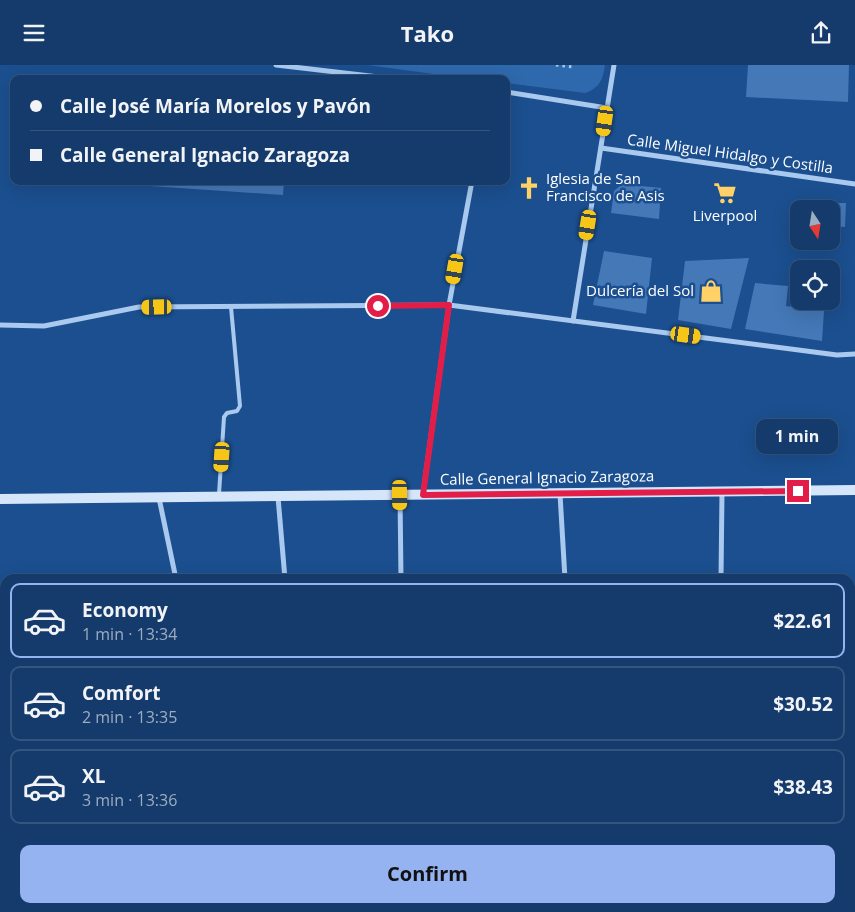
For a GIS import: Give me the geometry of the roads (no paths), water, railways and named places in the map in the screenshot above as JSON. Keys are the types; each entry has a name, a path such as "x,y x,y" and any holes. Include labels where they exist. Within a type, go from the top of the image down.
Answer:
{"street":[{"path":"276,65 362,75"},
{"path":"573,321 614,65"},
{"path":"510,93 607,108"},
{"name":"Calle Miguel Hidalgo y Costilla","path":"601,148 855,184"},
{"path":"423,495 449,305 471,185"},
{"path":"0,325 44,326 139,307 449,305 837,355 855,354"},
{"name":"Calle General Ignacio Zaragoza","path":"0,499 855,490"},
{"path":"721,574 722,491"},
{"path":"560,493 566,574"},
{"path":"400,495 401,574"},
{"path":"278,496 285,574"},
{"path":"159,497 175,574"}],"lane":[{"path":"219,497 224,417 228,413 237,411 240,406 231,307"}],"place":[{"name":"Iglesia de San Francisco de Asis","path":"529,188"},
{"name":"Liverpool","path":"725,193"},
{"name":"Dulcería del Sol","path":"711,291"}]}
